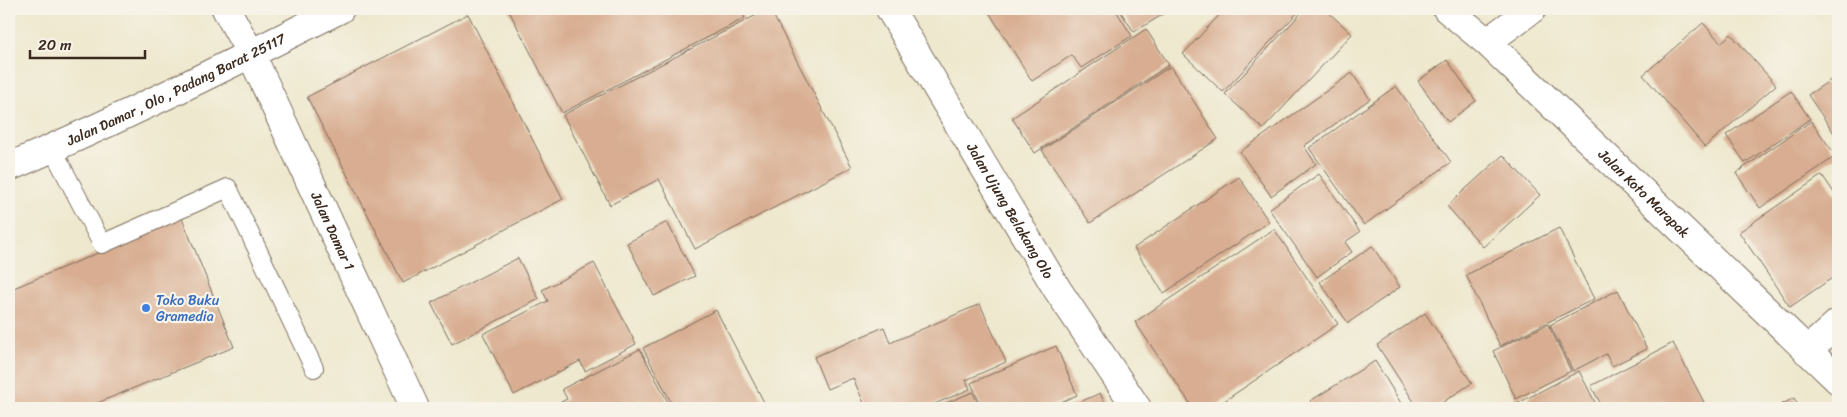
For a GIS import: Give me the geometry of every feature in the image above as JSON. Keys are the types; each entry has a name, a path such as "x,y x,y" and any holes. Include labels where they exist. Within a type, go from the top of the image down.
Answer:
{"street":[{"name":"Jalan Damar 1","path":"226,9 251,54 415,408"},
{"name":"Jalan Damar , Olo , Padang Barat 25117","path":"9,167 251,54 340,9"},
{"name":"Jalan Ujung Belakang Olo","path":"890,9 1057,289 1137,408"},
{"name":"Jalan Koto Marapak","path":"1448,9 1487,42 1838,380"},
{"path":"1487,42 1532,9"},
{"path":"1807,351 1838,322"}],"lane":[{"path":"52,148 102,244 228,188 314,368"}],"building":[{"path":"508,9 740,9 745,18 562,113"},
{"path":"770,9 852,167 695,249 659,179 610,205 563,115"},
{"path":"987,9 1115,9 1132,36 1081,68 1072,55 1032,81"},
{"path":"1119,9 1172,9 1134,32"},
{"path":"1225,9 1301,9 1223,92 1183,54"},
{"path":"1305,9 1325,9 1352,34 1263,129 1225,94"},
{"path":"468,14 563,199 403,283 307,97"},
{"path":"1703,23 1721,43 1731,34 1776,85 1705,147 1643,75"},
{"path":"1146,29 1169,65 1035,153 1012,118"},
{"path":"1447,60 1476,101 1448,122 1418,81"},
{"path":"1171,66 1218,139 1090,223 1042,150"},
{"path":"1352,73 1370,99 1304,146 1316,164 1271,196 1240,152"},
{"path":"1838,75 1838,139 1808,95"},
{"path":"1396,86 1451,162 1364,225 1309,148"},
{"path":"1791,91 1810,119 1745,163 1726,135"},
{"path":"1811,121 1836,156 1760,208 1736,173"},
{"path":"1503,155 1540,195 1483,247 1447,206"},
{"path":"1319,174 1360,232 1345,242 1352,252 1317,277 1269,209"},
{"path":"1822,175 1835,194 1838,192 1838,274 1790,307 1739,232"},
{"path":"1239,177 1269,222 1164,293 1134,248"},
{"name":"Toko Buku Gramedia","path":"182,218 234,347 85,408 9,408 9,290"},
{"path":"667,222 695,276 654,296 627,243"},
{"path":"1559,228 1594,299 1500,346 1466,275"},
{"path":"1274,229 1338,324 1214,408 1193,408 1135,322"},
{"path":"1372,246 1400,287 1348,323 1320,282"},
{"path":"518,258 539,299 452,344 431,303"},
{"path":"594,263 636,344 585,371 580,361 514,395 483,334 548,301 542,290"},
{"path":"1618,290 1647,349 1612,366 1606,354 1573,371 1550,325"},
{"path":"980,304 1006,362 966,380 970,389 925,408 866,408 853,378 827,389 814,357 884,327 890,343"},
{"path":"716,310 767,408 674,408 643,348"},
{"path":"1425,313 1472,383 1434,408 1418,408 1377,345"},
{"path":"1548,324 1571,371 1516,399 1493,351"},
{"path":"1673,343 1707,408 1603,408 1591,386"},
{"path":"1056,346 1077,395 1047,408 982,408 971,383"},
{"path":"640,349 671,408 549,408 567,399 562,389"},
{"path":"1375,361 1404,408 1314,408 1310,401"},
{"path":"1579,371 1598,408 1509,408"},
{"path":"973,392 980,408 934,408"},
{"path":"1100,393 1107,408 1067,408"},
{"path":"1794,398 1800,408 1775,408"}],"place":[{"name":"Toko Buku Gramedia","path":"146,308"}]}
